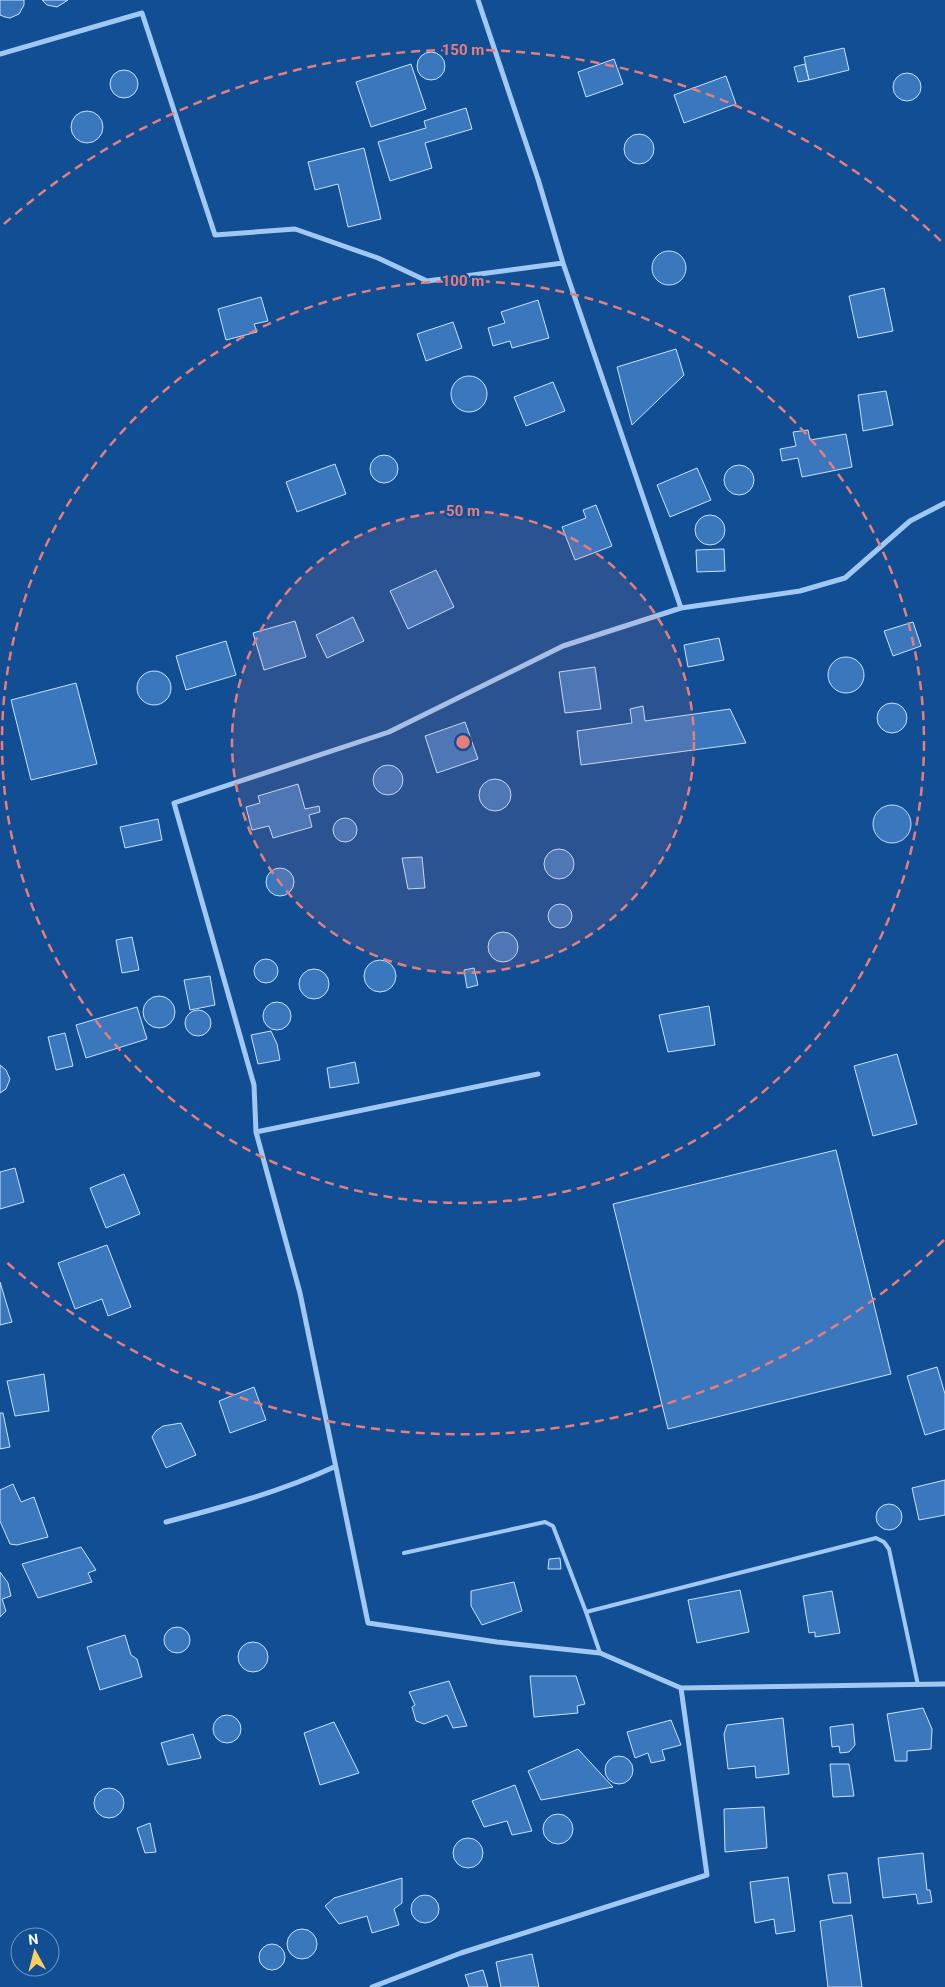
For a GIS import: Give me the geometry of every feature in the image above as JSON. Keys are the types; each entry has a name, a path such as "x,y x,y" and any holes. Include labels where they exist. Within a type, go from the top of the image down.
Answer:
{"street":[{"path":"478,0 538,179 563,263 681,608"},
{"path":"0,54 142,13 215,235 295,229 378,258 427,281 563,263"},
{"path":"945,503 910,521 845,578 800,591 681,608 563,646 389,732 174,803 254,1085 256,1132 300,1292 334,1466 368,1623 600,1654 680,1688 945,1684"},
{"path":"256,1132 538,1074"},
{"path":"166,1522 244,1501 305,1480 334,1466"},
{"path":"372,1987 461,1953 707,1875 680,1688"}],"lane":[{"path":"404,1552 545,1522 553,1526 600,1654"},
{"path":"586,1612 876,1538 884,1542 889,1549 918,1685"}],"building":[{"path":"0,0 24,0 24,5 19,14 10,18 5,17 0,15"},
{"path":"42,0 68,0 57,7 47,5"},
{"path":"844,48 849,70 809,80 804,57"},
{"path":"431,52 441,56 445,66 441,76 431,80 421,76 417,66 421,56"},
{"path":"614,59 623,84 586,97 578,72"},
{"path":"411,64 426,109 371,127 356,82"},
{"path":"805,64 809,80 798,82 794,67"},
{"path":"124,70 134,74 138,84 134,94 124,98 114,94 110,84 114,74"},
{"path":"907,73 917,77 921,87 917,97 907,101 897,97 893,87 897,77"},
{"path":"726,76 736,104 684,123 674,95"},
{"path":"466,108 472,129 425,143 432,168 390,181 378,142 426,128 424,121"},
{"path":"87,111 93,112 98,116 102,121 102,133 98,138 93,142 87,143 81,142 76,138 72,133 71,127 72,121 76,116 81,112"},
{"path":"639,134 650,138 654,149 650,160 639,164 628,160 624,149 628,138"},
{"path":"364,148 381,219 348,227 338,184 315,190 308,162"},
{"path":"669,251 681,256 686,268 681,280 669,285 657,280 652,268 657,256"},
{"path":"884,288 893,331 858,338 849,296"},
{"path":"261,297 268,321 254,324 257,332 226,340 218,309"},
{"path":"538,300 549,338 512,348 510,341 493,346 488,328 505,323 501,312"},
{"path":"453,322 462,348 426,361 417,334"},
{"path":"676,349 684,375 632,425 617,367"},
{"path":"469,376 476,377 482,381 486,387 486,401 482,407 476,411 469,412 462,411 456,407 452,401 451,394 452,387 456,381 462,377"},
{"path":"553,382 565,411 526,426 514,397"},
{"path":"886,391 893,425 863,431 858,395"},
{"path":"808,430 810,440 846,434 852,467 802,477 798,458 782,461 780,449 796,446 793,432"},
{"path":"384,455 394,459 398,469 394,479 384,483 374,479 370,469 374,459"},
{"path":"335,464 346,494 297,512 286,482"},
{"path":"739,465 750,469 754,480 750,491 739,495 728,491 724,480 728,469"},
{"path":"697,468 711,500 670,517 657,485"},
{"path":"596,505 612,546 575,560 562,527 586,518 583,510"},
{"path":"710,515 721,519 725,530 721,541 710,545 699,541 695,530 699,519"},
{"path":"724,549 725,571 697,572 696,550"},
{"path":"436,570 454,607 408,629 390,591"},
{"path":"353,617 364,641 327,658 316,635"},
{"path":"295,621 306,657 264,670 253,633"},
{"path":"913,622 921,646 893,656 884,631"},
{"path":"719,638 724,660 688,667 684,645"},
{"path":"226,641 236,675 186,690 176,656"},
{"path":"846,657 853,658 859,662 863,668 863,682 859,688 853,692 846,693 839,692 833,688 829,682 828,675 829,668 833,662 839,658"},
{"path":"595,667 601,709 565,713 559,672"},
{"path":"154,671 161,672 166,676 170,681 170,695 166,700 161,704 154,705 147,704 142,700 138,695 137,688 138,681 142,676 147,672"},
{"path":"76,683 97,764 31,780 11,700"},
{"path":"892,703 903,707 907,718 903,729 892,733 881,729 877,718 881,707"},
{"path":"643,706 645,721 730,709 746,743 581,765 577,731 632,723 630,709"},
{"path":"465,722 478,759 437,773 425,736"},
{"path":"388,765 398,770 403,780 398,790 388,795 378,790 373,780 378,770"},
{"path":"495,779 506,784 511,795 506,806 495,811 484,806 479,795 484,784"},
{"path":"298,784 305,809 319,806 320,812 309,815 312,827 273,838 269,826 252,830 246,807 260,803 258,796"},
{"path":"892,805 905,811 911,824 905,837 892,843 879,837 873,824 879,811"},
{"path":"345,818 354,821 357,830 354,839 345,842 336,839 333,830 336,821"},
{"path":"158,819 162,840 125,848 120,827"},
{"path":"559,849 570,853 574,864 570,875 559,879 548,875 544,864 548,853"},
{"path":"422,857 425,888 408,889 402,858"},
{"path":"280,868 290,872 294,882 290,892 280,896 270,892 266,882 270,872"},
{"path":"560,904 565,905 571,911 571,921 565,927 560,928 555,927 549,921 548,916 549,911 555,905"},
{"path":"503,932 513,937 518,947 513,957 503,962 493,957 488,947 493,937"},
{"path":"132,937 139,970 122,973 116,940"},
{"path":"261,959 271,959 278,966 278,976 271,983 261,983 254,976 254,966"},
{"path":"380,960 386,961 391,965 395,970 395,982 391,987 386,991 380,992 374,991 369,987 365,982 364,976 365,970 369,965 374,961"},
{"path":"474,968 478,985 467,988 464,970"},
{"path":"314,969 320,970 328,978 328,990 320,998 314,999 308,998 300,990 299,984 300,978 308,970"},
{"path":"210,976 215,1005 190,1010 184,980"},
{"path":"159,996 171,1000 175,1012 171,1024 159,1028 147,1024 143,1012 147,1000"},
{"path":"277,1002 287,1006 291,1016 287,1026 277,1030 267,1026 263,1016 267,1006"},
{"path":"709,1006 715,1045 668,1052 659,1015"},
{"path":"137,1007 147,1039 86,1058 76,1025"},
{"path":"198,1010 207,1014 211,1023 207,1032 198,1036 189,1032 185,1023 189,1014"},
{"path":"271,1031 277,1044 280,1060 258,1064 251,1035"},
{"path":"65,1033 73,1066 56,1070 48,1037"},
{"path":"897,1054 917,1124 873,1136 854,1066"},
{"path":"355,1062 359,1083 330,1088 327,1068"},
{"path":"0,1065 6,1070 10,1079 6,1089 0,1093"},
{"path":"836,1150 891,1374 668,1429 613,1204"},
{"path":"15,1168 24,1202 0,1209 0,1172"},
{"path":"124,1174 140,1214 106,1228 90,1188"},
{"path":"107,1245 131,1307 108,1316 102,1299 75,1309 58,1263"},
{"path":"0,1282 12,1322 0,1325"},
{"path":"937,1367 945,1394 945,1429 925,1435 907,1376"},
{"path":"44,1374 49,1411 15,1416 7,1381"},
{"path":"254,1387 266,1420 230,1433 219,1401"},
{"path":"0,1413 3,1413 10,1447 0,1449"},
{"path":"181,1423 196,1455 166,1468 152,1437 163,1426"},
{"path":"945,1480 945,1515 919,1520 912,1488"},
{"path":"13,1484 21,1502 34,1497 48,1537 17,1545 10,1544 0,1521 0,1490"},
{"path":"889,1504 899,1507 902,1517 899,1527 889,1530 879,1527 876,1517 879,1507"},
{"path":"81,1547 96,1570 88,1573 92,1582 38,1598 22,1564"},
{"path":"560,1558 561,1569 548,1569 549,1559"},
{"path":"0,1572 8,1583 11,1596 2,1599 6,1611 0,1617"},
{"path":"514,1582 522,1611 482,1625 471,1606 471,1591"},
{"path":"740,1590 749,1632 697,1643 688,1600"},
{"path":"832,1591 840,1633 815,1637 815,1632 809,1633 803,1596"},
{"path":"177,1627 186,1631 190,1640 186,1649 177,1653 168,1649 164,1640 168,1631"},
{"path":"125,1635 131,1655 137,1659 142,1677 100,1690 87,1647"},
{"path":"253,1642 264,1646 268,1657 264,1668 253,1672 242,1668 238,1657 242,1646"},
{"path":"530,1676 576,1676 585,1704 577,1706 578,1713 534,1717"},
{"path":"449,1681 467,1726 453,1728 447,1715 424,1724 416,1721 412,1707 415,1705 409,1692"},
{"path":"923,1708 932,1729 931,1749 907,1751 907,1761 895,1761 887,1714"},
{"path":"227,1715 237,1719 241,1729 237,1739 227,1743 217,1739 213,1729 217,1719"},
{"path":"783,1718 789,1774 756,1778 755,1766 728,1769 724,1734 727,1725"},
{"path":"671,1720 681,1745 662,1750 665,1760 651,1763 648,1753 635,1758 627,1732"},
{"path":"334,1722 359,1773 320,1785 304,1733"},
{"path":"853,1724 855,1745 849,1752 840,1753 839,1746 832,1747 830,1727"},
{"path":"193,1734 201,1758 168,1765 161,1743"},
{"path":"578,1749 613,1787 541,1800 528,1771"},
{"path":"619,1756 629,1760 633,1770 629,1780 619,1784 609,1780 605,1770 609,1760"},
{"path":"830,1764 849,1764 854,1796 833,1797"},
{"path":"515,1785 532,1831 512,1835 507,1821 484,1827 472,1801"},
{"path":"109,1788 120,1792 124,1803 120,1814 109,1818 98,1814 94,1803 98,1792"},
{"path":"764,1807 767,1848 725,1852 724,1809"},
{"path":"558,1814 568,1819 573,1829 568,1839 558,1844 548,1839 543,1829 548,1819"},
{"path":"150,1823 156,1852 145,1853 137,1828"},
{"path":"468,1838 479,1842 483,1853 479,1864 468,1868 457,1864 453,1853 457,1842"},
{"path":"923,1853 927,1890 930,1890 932,1902 918,1904 916,1894 883,1898 878,1858"},
{"path":"847,1873 851,1903 833,1903 828,1875"},
{"path":"788,1877 795,1931 776,1934 774,1919 755,1923 750,1882"},
{"path":"402,1878 402,1903 394,1909 399,1925 372,1933 367,1916 339,1924 325,1906 334,1898"},
{"path":"425,1895 435,1899 439,1909 435,1919 425,1923 415,1919 411,1909 415,1899"},
{"path":"852,1915 862,1987 828,1987 820,1921"},
{"path":"302,1929 308,1930 316,1938 316,1950 308,1958 302,1959 296,1958 288,1950 287,1944 288,1938 296,1930"},
{"path":"272,1944 281,1948 285,1957 281,1966 272,1970 263,1966 259,1957 263,1948"},
{"path":"532,1954 539,1987 501,1987 496,1962"},
{"path":"483,1970 488,1987 469,1987 465,1975"}]}
